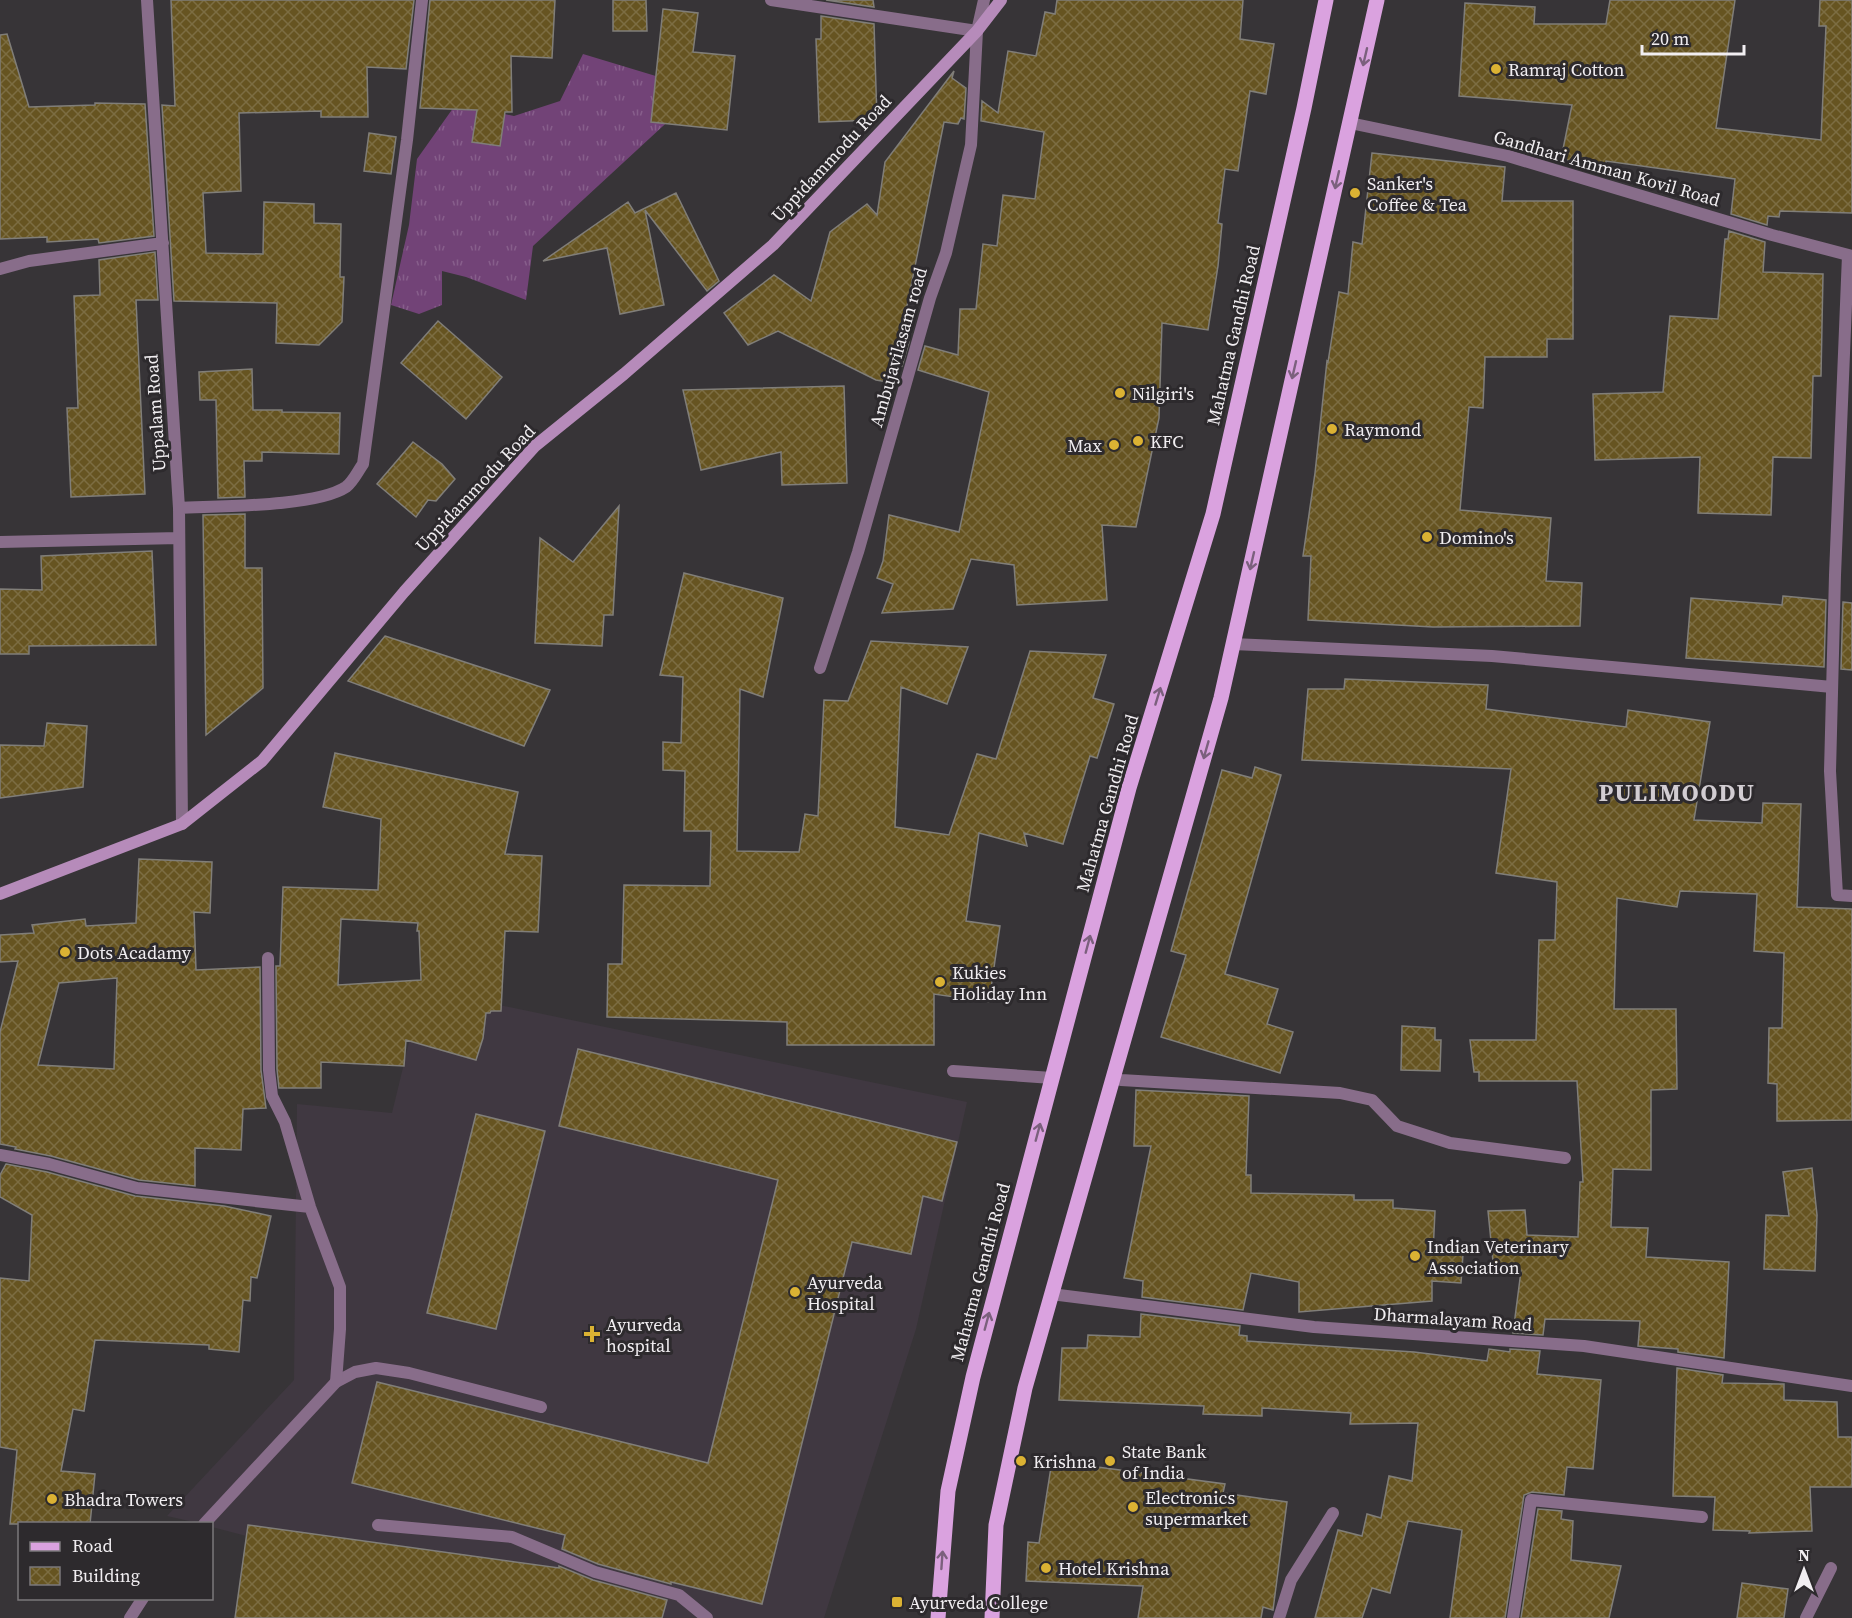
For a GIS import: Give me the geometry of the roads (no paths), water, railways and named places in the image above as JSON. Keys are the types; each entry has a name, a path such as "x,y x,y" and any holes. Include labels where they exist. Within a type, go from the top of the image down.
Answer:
{"main road":[{"name":"Mahatma Gandhi Road","path":"938,1618 943,1537 950,1479 973,1377 1129,788 1213,514 1326,0"},
{"path":"992,1618 996,1525 1025,1388 1221,698 1377,0"}],"street":[{"name":"Uppalam Road","path":"147,0 179,508 182,824"},
{"path":"179,508 287,502 329,494 347,486 363,464 422,0"},
{"path":"771,0 977,31"},
{"name":"Ambujavilasam road","path":"820,668 858,552 930,298 946,253 971,145 977,31 984,0"},
{"name":"Uppidammodu Road","path":"0,894 182,824 262,761 404,592 535,446 624,374 773,245 977,31 1001,0"},
{"name":"Gandhari Amman Kovil Road","path":"1350,123 1508,156 1772,235 1850,255"},
{"path":"0,269 29,261 163,243"},
{"path":"1850,255 1830,771 1837,895 1852,896"},
{"path":"0,542 179,538"},
{"path":"1233,644 1492,656 1832,687"},
{"path":"268,958 269,1070 272,1096 285,1122 310,1207 340,1287 336,1382"},
{"path":"953,1071 1052,1078"},
{"path":"1113,1078 1340,1092 1372,1100 1397,1126 1450,1143 1565,1158"},
{"path":"0,1155 49,1164 137,1188 310,1207"},
{"name":"Dharmalayam Road","path":"1051,1294 1314,1327 1584,1346 1852,1386"},
{"path":"206,1522 336,1382 355,1372 376,1368 409,1373 541,1407"},
{"path":"1513,1618 1531,1500 1702,1517"},
{"path":"1279,1618 1291,1580 1334,1513"},
{"path":"378,1525 512,1537 595,1572 679,1595 708,1618"},
{"path":"1806,1618 1831,1568"},
{"path":"130,1618 142,1600"}],"place":[{"name":"Ramraj Cotton","path":"1496,69"},
{"name":"Sanker's Coffee & Tea","path":"1355,193"},
{"name":"Nilgiri's","path":"1120,393"},
{"name":"Raymond","path":"1332,429"},
{"name":"KFC","path":"1138,441"},
{"name":"Max","path":"1114,445"},
{"name":"Domino's","path":"1427,537"},
{"name":"Dots Acadamy","path":"65,952"},
{"name":"Kukies Holiday Inn","path":"940,982"},
{"name":"Indian Veterinary Association","path":"1415,1256"},
{"name":"Ayurveda Hospital","path":"795,1292"},
{"name":"Ayurveda hospital","path":"592,1334"},
{"name":"Krishna","path":"1021,1461"},
{"name":"State Bank of India","path":"1110,1461"},
{"name":"Bhadra Towers","path":"52,1499"},
{"name":"Electronics supermarket","path":"1133,1507"},
{"name":"Hotel Krishna","path":"1046,1568"},
{"name":"Ayurveda College","path":"897,1602"}],"district":[{"name":"PULIMOODU","path":"1677,792"}]}
